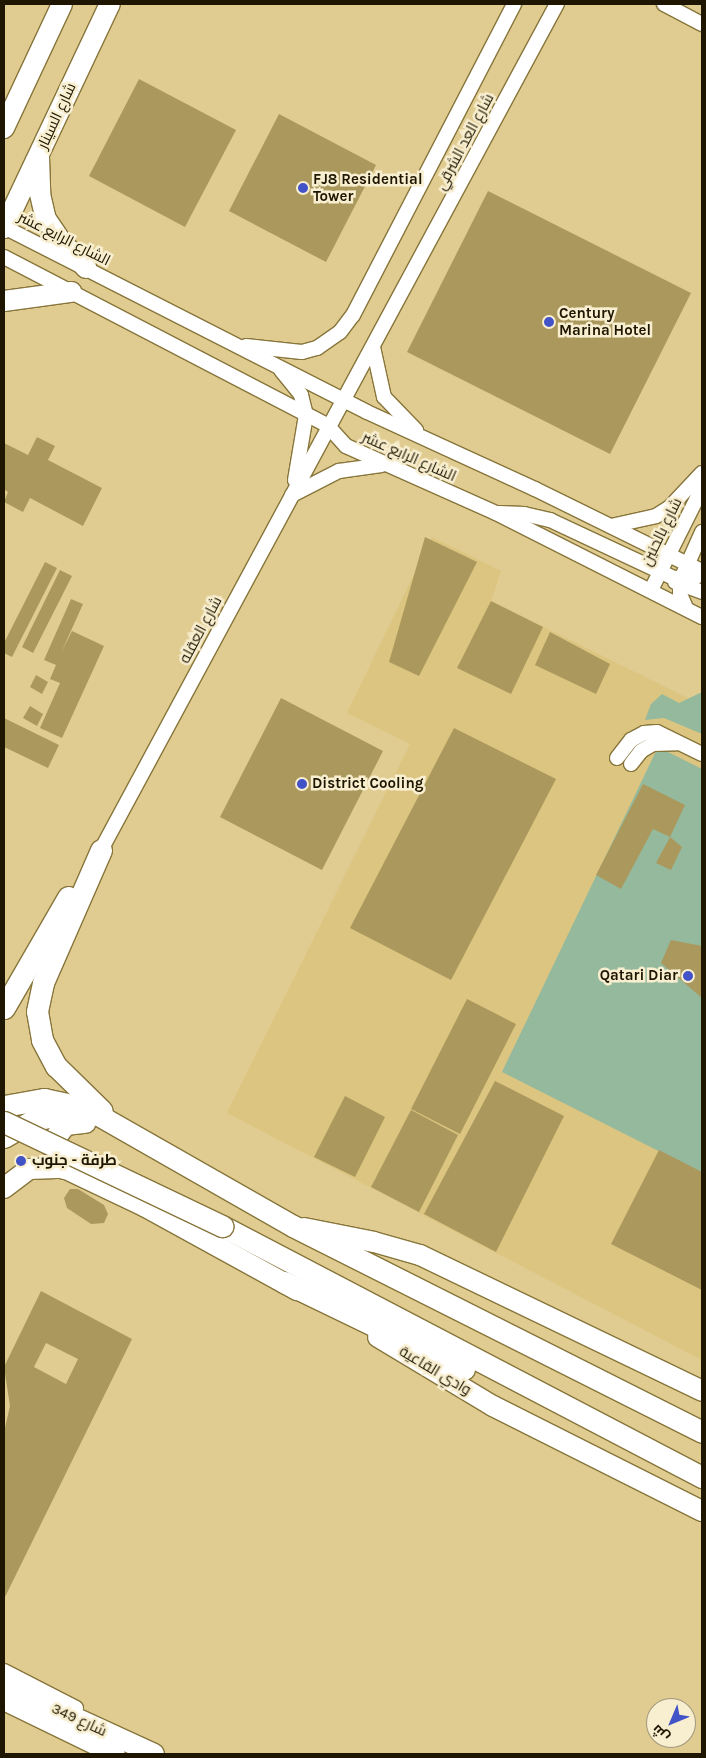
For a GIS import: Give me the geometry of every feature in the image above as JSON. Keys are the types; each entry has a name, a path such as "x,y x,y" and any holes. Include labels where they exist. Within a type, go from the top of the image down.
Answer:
{"main road":[{"path":"4,1008 77,882 101,850"},
{"path":"101,850 43,983 37,1011 42,1040 56,1066 112,1122"},
{"path":"4,1106 30,1099 58,1100 86,1108 292,1226 702,1432"},
{"path":"4,1137 32,1121 52,1116 72,1115 112,1122"},
{"name":"وادي القاعية","path":"4,1122 222,1226 627,1439 702,1476"},
{"path":"64,1168 52,1151 57,1131 76,1122 112,1122"},
{"path":"284,1282 514,1392 558,1403"}],"street":[{"path":"4,128 62,4"},
{"name":"شارع السينار","path":"4,227 110,4"},
{"name":"شارع العد الشرقي","path":"238,345 302,352 317,348 340,332 353,315 514,4"},
{"name":"شارع العد الشرقي","path":"327,425 373,347 557,4"},
{"path":"664,4 702,24"},
{"path":"38,155 40,194 46,218 61,242 86,268"},
{"name":"الشارع الرابع عشر","path":"4,227 238,345 279,368 434,444 687,562 702,572"},
{"name":"الشارع الرابع عشر","path":"4,257 327,425 346,446 496,513 702,617"},
{"path":"4,301 71,292"},
{"path":"373,347 384,397 406,422 434,444"},
{"path":"279,368 300,396 306,415 292,495"},
{"path":"234,378 300,396 326,390 354,379"},
{"name":"شارع العقله","path":"101,850 292,495 327,425"},
{"path":"292,495 339,472 384,464"},
{"path":"611,526 656,516 668,508 702,473"},
{"name":"شارع بالحنين","path":"651,590 702,488"},
{"path":"496,513 524,514 550,520 699,590"},
{"path":"686,608 680,581 702,532"},
{"path":"651,590 666,582 696,578 702,572"},
{"path":"686,608 699,590 702,572"},
{"path":"617,758 631,740 644,732 657,732 702,754"},
{"path":"632,764 641,751 653,744 680,744"},
{"path":"4,1188 29,1169 64,1168"},
{"name":"وادي القاعية","path":"64,1168 174,1222 284,1282 493,1406 702,1511"},
{"path":"292,1226 374,1242 420,1256 702,1392"},
{"path":"4,1671 138,1738 159,1754"},
{"name":"شارع 349","path":"4,1685 154,1754"},
{"name":"شارع 349","path":"4,1700 115,1754"}],"shaded area":[{"path":"432,537 501,571 491,601 702,705 702,1360 227,1113 410,744 347,713"}],"green space":[{"path":"702,692 702,734 664,718 645,720 651,704 662,694 679,703"},
{"path":"658,747 702,769 702,1173 502,1072"}],"building":[{"path":"139,79 236,130 185,227 89,176"},
{"name":"FJ8 Residential Tower","path":"279,114 376,165 326,262 229,211"},
{"name":"Century Marina Hotel","path":"488,191 691,293 610,454 407,352"},
{"path":"37,437 55,446 48,460 102,488 83,526 30,498 23,512 4,502 8,492 4,489 4,443 28,455"},
{"path":"425,537 477,562 419,676 389,662"},
{"path":"45,562 57,568 12,657 4,653 4,643"},
{"path":"60,570 72,576 33,653 22,647"},
{"path":"71,599 83,604 61,653 72,631 104,646 62,738 40,728 60,683 50,679 56,665 44,660"},
{"path":"491,601 543,627 511,694 457,668"},
{"path":"550,632 610,664 596,694 535,665"},
{"path":"36,675 48,682 42,694 30,687"},
{"name":"District Cooling","path":"281,698 383,751 322,870 220,817"},
{"path":"30,706 43,714 37,726 23,718"},
{"path":"4,718 59,745 48,768 4,747"},
{"path":"454,728 556,779 451,980 350,928"},
{"path":"643,784 685,805 670,837 653,829 621,889 596,875"},
{"path":"670,837 682,847 671,870 656,863"},
{"name":"Qatari Diar","path":"671,940 702,946 702,998 661,963"},
{"path":"467,999 516,1024 460,1134 411,1109"},
{"path":"495,1081 564,1116 496,1252 424,1214"},
{"path":"345,1096 385,1117 355,1177 314,1157"},
{"path":"411,1110 458,1135 419,1212 371,1187"},
{"path":"659,1150 702,1172 702,1290 611,1244"},
{"path":"70,1189 78,1189 104,1205 108,1214 104,1223 91,1224 67,1208 64,1198"},
{"path":"41,1291 132,1339 4,1599 4,1432 10,1406 4,1367","holes":["46,1343 78,1359 66,1384 34,1367"]}],"place":[{"name":"FJ8 Residential Tower","path":"303,188"},
{"name":"Century Marina Hotel","path":"549,322"},
{"name":"District Cooling","path":"302,784"},
{"name":"Qatari Diar","path":"688,976"},
{"name":"طرفة - جنوب","path":"21,1161"}]}
